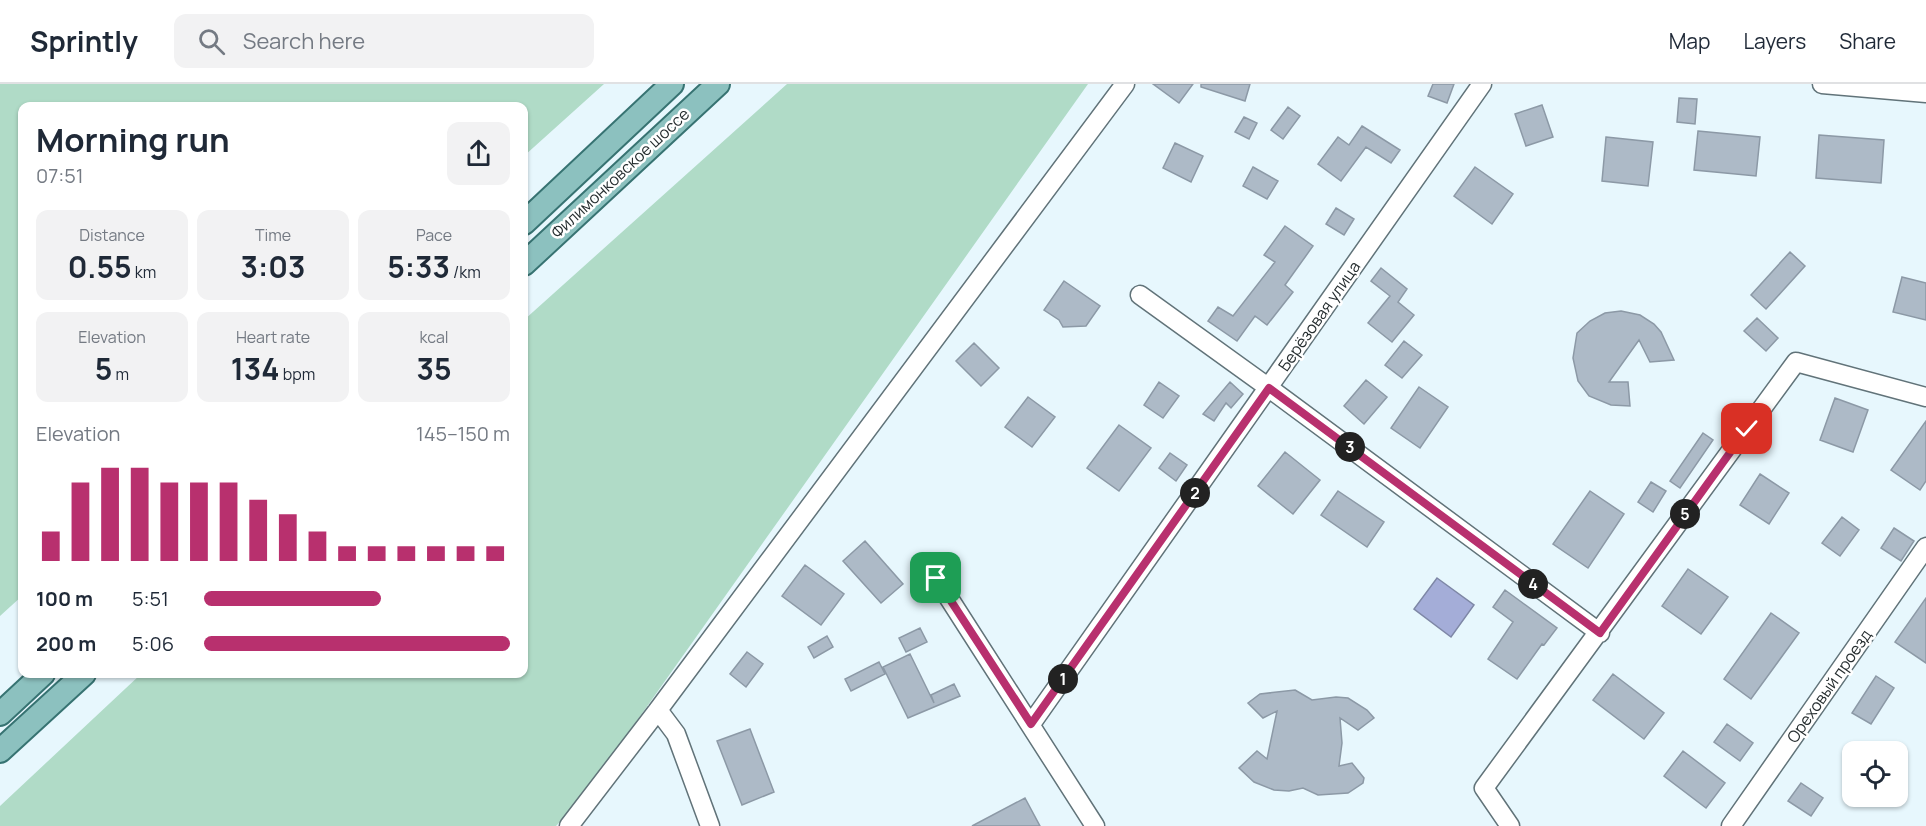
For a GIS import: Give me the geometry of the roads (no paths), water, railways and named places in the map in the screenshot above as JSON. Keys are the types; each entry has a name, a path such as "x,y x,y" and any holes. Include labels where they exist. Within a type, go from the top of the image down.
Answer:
{"main road":[{"name":"Филимонковское шоссе","path":"528,220 672,84"},
{"name":"Филимонковское шоссе","path":"528,260 718,84"},
{"path":"0,714 39,678"},
{"path":"0,751 80,678"}],"street":[{"path":"569,826 1125,84"},
{"name":"Берёзовая улица","path":"1031,724 1482,84"},
{"path":"1822,84 1926,93"},
{"path":"1140,295 1600,633"},
{"path":"1510,826 1485,788 1796,362 1926,397"},
{"name":"Ореховый проезд","path":"1731,826 1926,547"},
{"path":"936,578 1095,826"},
{"path":"658,710 676,734 710,826"}],"water":[{"path":"1437,578 1474,605 1451,637 1414,609"}]}
